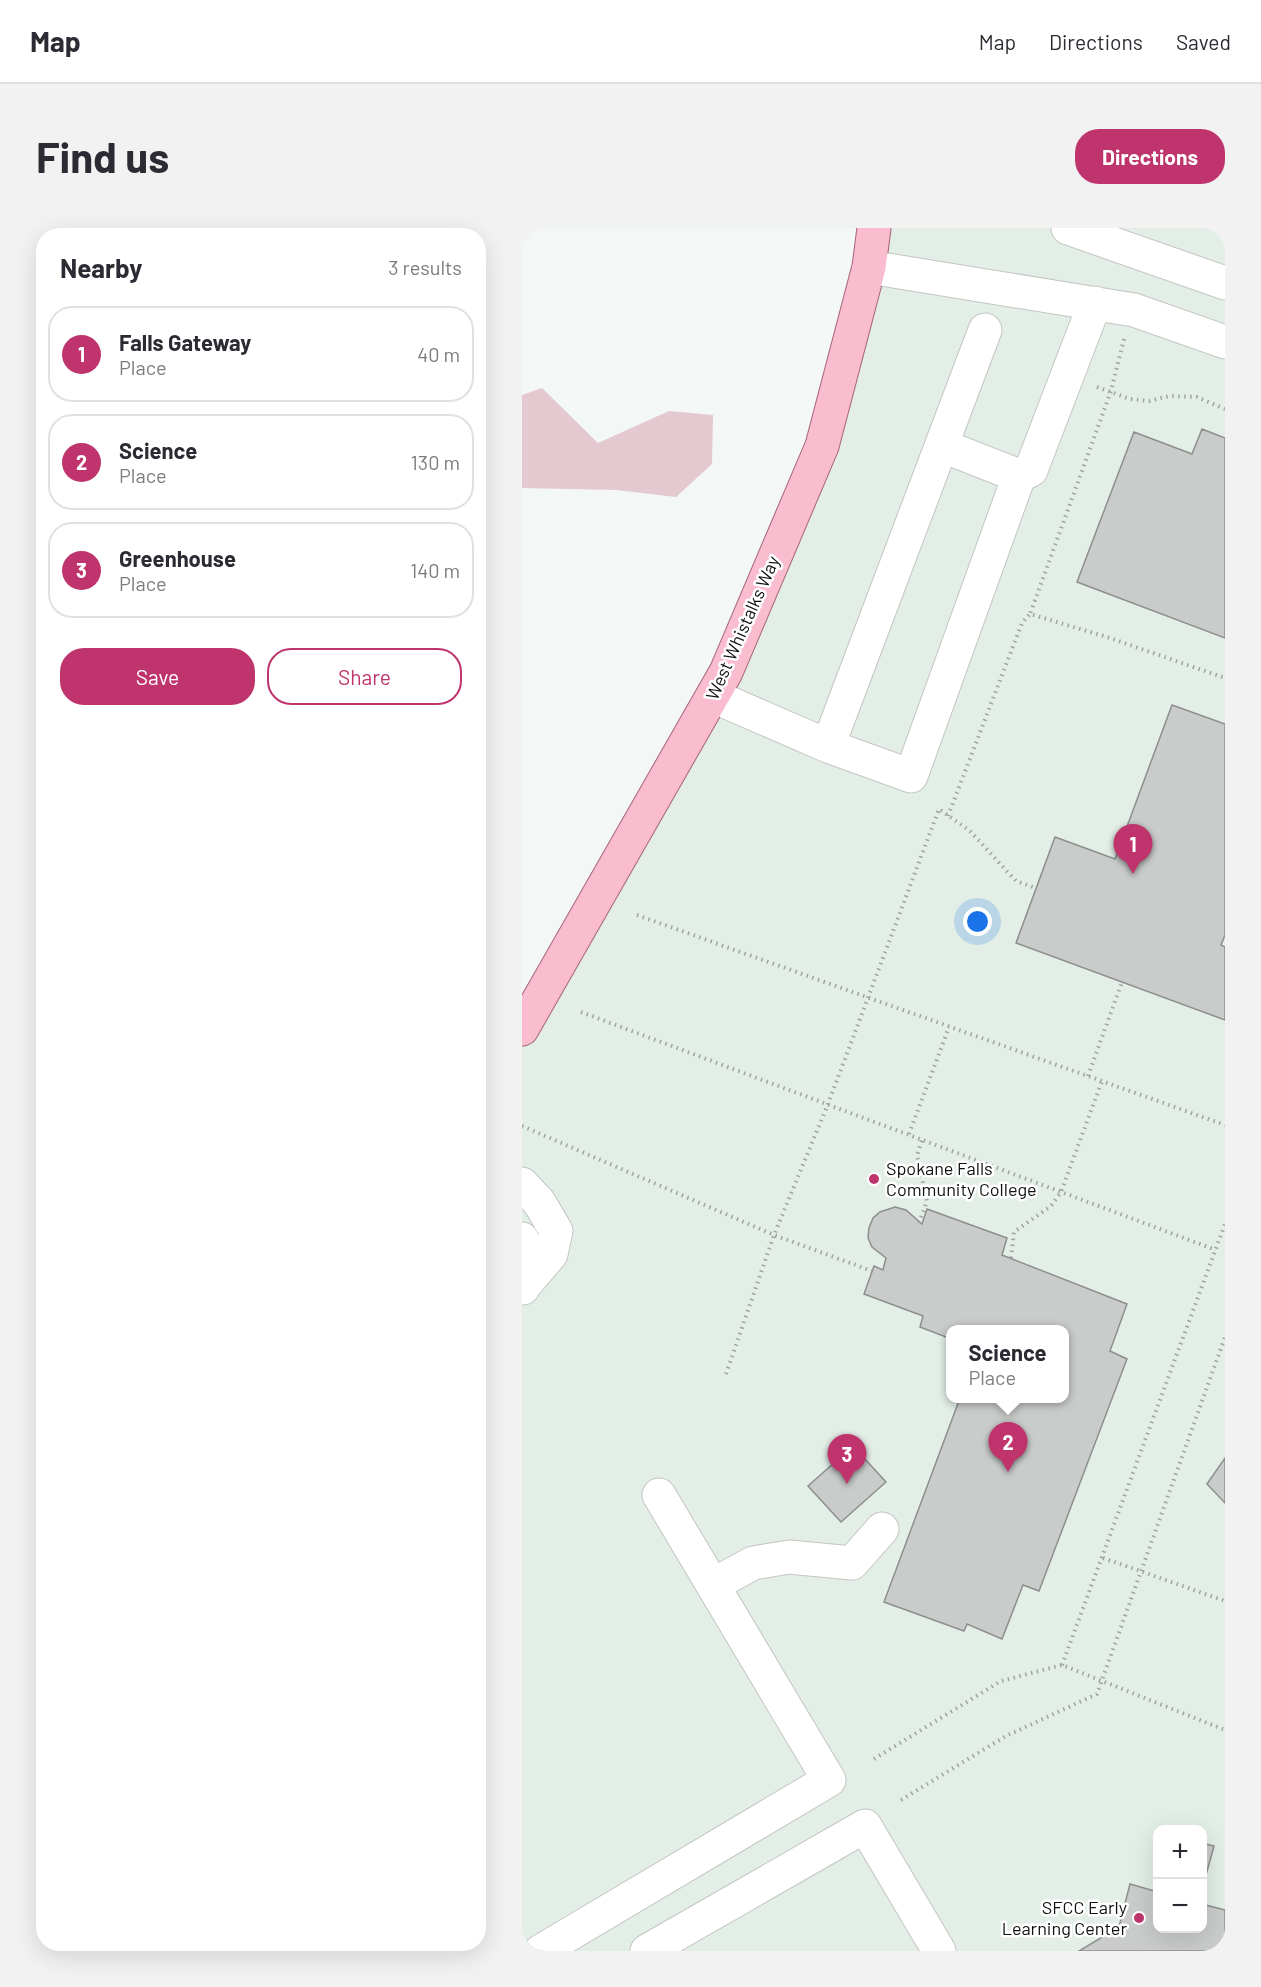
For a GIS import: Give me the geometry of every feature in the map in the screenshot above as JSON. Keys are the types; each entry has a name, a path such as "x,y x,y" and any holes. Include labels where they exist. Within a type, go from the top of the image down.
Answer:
{"main road":[{"name":"West Whistalks Way","path":"522,1029 726,672 822,446 869,267 874,228"}],"street":[{"path":"1068,228 1225,283"},
{"path":"869,267 1134,310 1225,342"},
{"path":"713,696 828,746 911,776 1019,476 1031,470 1095,303"},
{"path":"828,746 985,330"},
{"path":"943,446 1019,476"},
{"path":"522,1184 539,1202 556,1231 551,1254 522,1288"},
{"path":"522,1239 528,1257 522,1288"},
{"path":"541,1951 829,1780 659,1495"},
{"path":"713,1585 753,1563 789,1557 852,1563 882,1529"},
{"path":"647,1951 865,1826 939,1951"}],"path":[{"path":"948,816 1022,623 1030,614 1111,391 1127,330"},
{"path":"1097,387 1130,399 1149,401 1169,396 1197,397 1225,409"},
{"path":"1030,614 1107,637 1225,678"},
{"path":"726,1374 774,1235 828,1104 939,809 970,831 1016,881 1036,888"},
{"path":"637,915 1225,1125"},
{"path":"1088,1076 1122,982"},
{"path":"582,1012 1216,1250"},
{"path":"909,1134 950,1027"},
{"path":"1011,1258 1014,1232 1051,1206 1061,1192 1102,1081"},
{"path":"522,1126 774,1235 872,1271"},
{"path":"920,1223 927,1201 917,1156 922,1140"},
{"path":"1062,1665 1225,1224"},
{"path":"901,1800 1006,1736 1097,1694 1225,1337"},
{"path":"1103,1558 1225,1601"},
{"path":"874,1759 1001,1681 1062,1665 1102,1679 1225,1730"}],"shaded area":[{"name":"Spokane Falls Community College","path":"874,228 1225,228 1225,1951 522,1951 522,1029 596,902 822,446"},
{"path":"542,388 598,443 669,411 713,415 712,464 676,497 616,490 522,488 522,395"}],"building":[{"path":"1202,429 1225,438 1225,638 1077,582 1134,432 1192,454"},
{"path":"1172,705 1225,724 1225,935 1221,945 1225,947 1225,1020 1016,943 1055,837 1115,859"},
{"path":"895,1207 906,1210 922,1224 927,1209 1007,1238 1002,1255 1127,1304 1110,1351 1127,1359 1039,1591 1023,1585 1002,1639 967,1624 964,1631 884,1602 958,1403 1069,1403 1069,1325 946,1325 946,1337 920,1327 923,1316 864,1294 874,1266 883,1270 886,1258 872,1247 868,1238 873,1218 880,1212"},
{"path":"853,1446 886,1482 841,1522 808,1486"},
{"path":"1225,1458 1225,1503 1207,1484"},
{"path":"1207,1844 1214,1846 1207,1871"},
{"name":"SFCC Early Learning Center","path":"1130,1884 1153,1891 1153,1933 1207,1933 1207,1905 1225,1910 1225,1951 1079,1951 1119,1927"}],"place":[{"name":"Falls Gateway","path":"1133,874"},
{"name":"Spokane Falls Community College","path":"874,1179"},
{"name":"Science","path":"1008,1472"},
{"name":"Greenhouse","path":"847,1484"},
{"name":"SFCC Early Learning Center","path":"1139,1918"}]}
